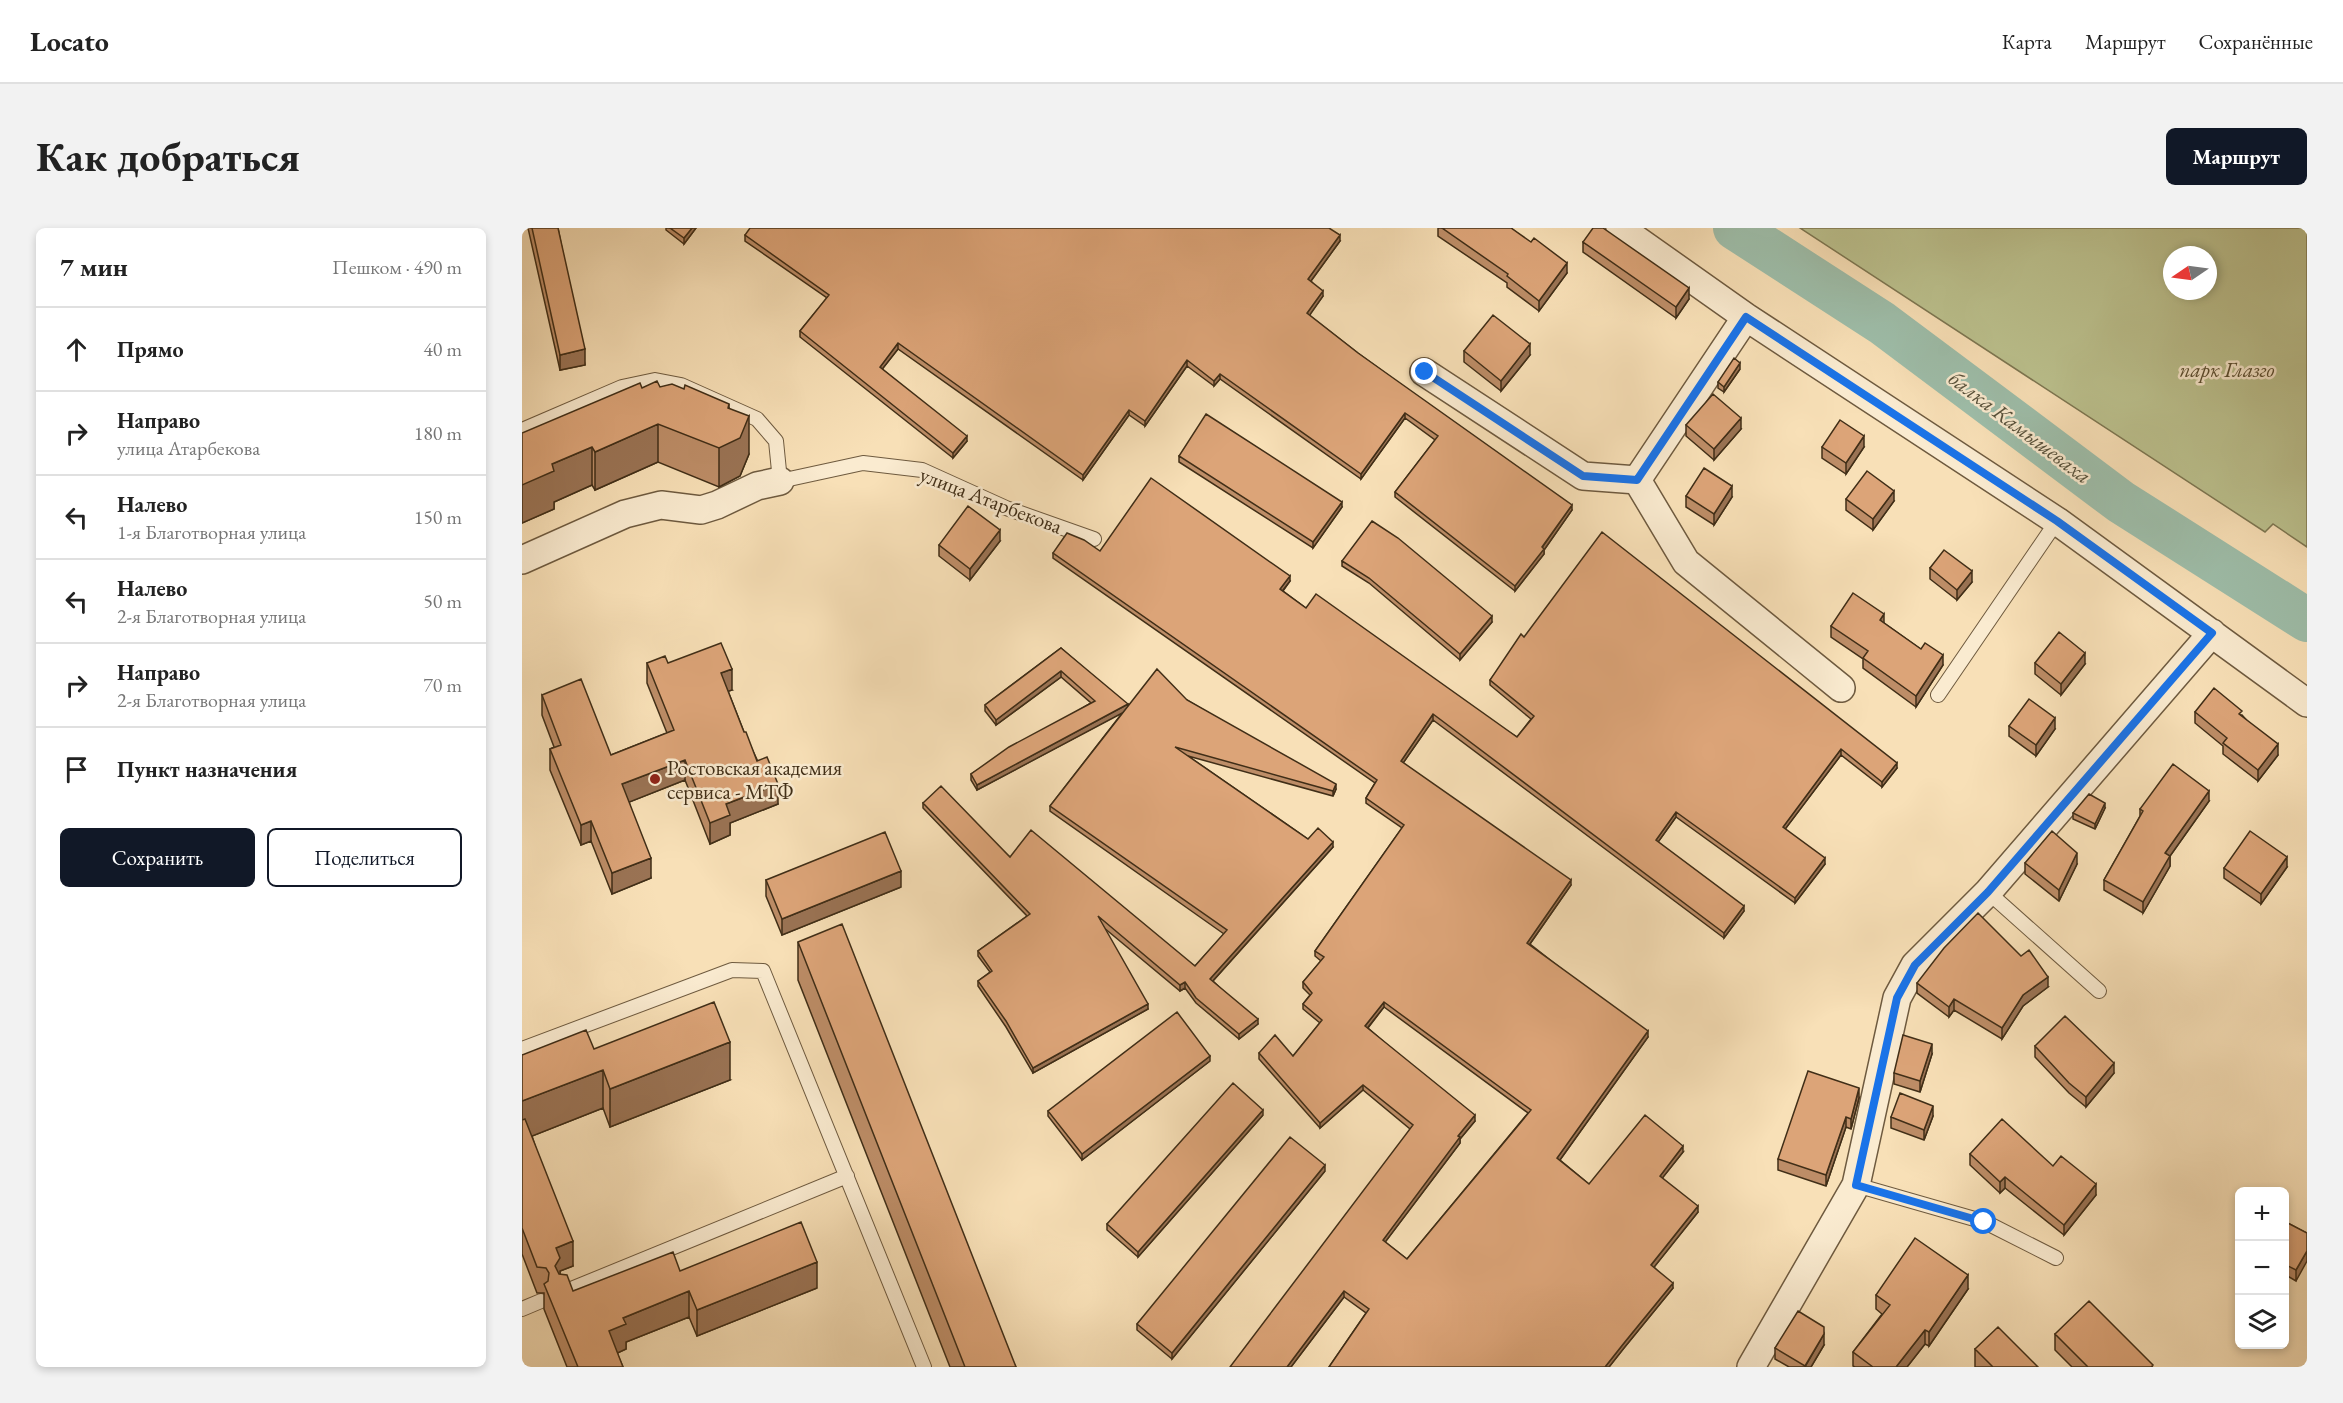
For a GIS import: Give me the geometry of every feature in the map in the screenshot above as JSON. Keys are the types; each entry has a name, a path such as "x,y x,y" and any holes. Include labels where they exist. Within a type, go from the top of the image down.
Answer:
{"street":[{"path":"1620,228 1746,317 2057,521 2307,703"},
{"path":"1637,480 1746,317"},
{"path":"1425,372 1583,476 1637,480"},
{"path":"1637,480 1686,562 1841,688"},
{"path":"522,561 625,514 661,506 701,510 757,486 780,481"},
{"path":"1751,1367 1856,1185 1897,998 1915,965 1988,892 2212,633"}],"lane":[{"path":"522,430 622,387 656,380 681,385 757,419 776,441 780,481"},
{"name":"улица Атарбекова","path":"780,481 863,463 922,470 1006,508 1094,539"},
{"path":"1938,695 2057,521"},
{"path":"1988,892 2099,991"},
{"path":"522,1049 732,970 763,971 924,1367"},
{"path":"564,1292 847,1176"},
{"path":"1856,1185 1984,1222 2056,1258"},
{"path":"522,1309 541,1301"}],"green space":[{"name":"парк Глазго","path":"1800,228 2307,228 2307,547 2273,524 2265,532"}],"building":[{"path":"532,228 558,228 585,349 560,355"},
{"path":"670,228 692,228 684,238"},
{"path":"750,228 1329,228 1340,235 1308,279 1323,291 1307,313 1358,353 1572,505 1542,547 1544,549 1515,586 1395,492 1438,436 1405,413 1361,474 1220,374 1214,381 1187,360 1145,421 1129,410 1083,475 898,343 880,367 967,436 953,453 800,331 829,295 745,235"},
{"path":"1442,228 1511,228 1531,242 1534,238 1567,263 1539,301 1507,276 1508,274"},
{"path":"1593,228 1603,228 1689,288 1676,307 1583,242"},
{"path":"1493,315 1530,344 1501,381 1464,351"},
{"path":"1734,358 1740,363 1724,387 1718,382"},
{"path":"657,381 660,387 672,384 684,389 685,385 729,404 728,408 749,416 740,438 719,448 658,424 595,452 592,447 552,464 554,471 522,485 522,433 640,383 642,388"},
{"path":"1713,394 1741,418 1714,449 1686,425"},
{"path":"1206,414 1342,502 1313,542 1179,456"},
{"path":"1840,420 1864,436 1846,463 1822,447"},
{"path":"1704,468 1732,486 1714,514 1686,496"},
{"path":"1867,471 1894,491 1873,519 1846,499"},
{"path":"1151,478 1290,576 1280,589 1306,608 1316,594 1517,737 1534,716 1490,680 1521,634 1524,637 1602,532 1897,763 1882,782 1841,749 1783,827 1825,858 1795,898 1676,812 1656,840 1744,906 1724,933 1433,714 1401,761 1571,880 1527,943 1648,1031 1557,1158 1589,1184 1645,1115 1683,1146 1660,1176 1698,1206 1651,1265 1673,1283 1605,1367 1329,1367 1369,1309 1344,1291 1287,1367 1230,1367 1413,1125 1363,1085 1320,1123 1259,1053 1275,1035 1293,1056 1322,1020 1303,1004 1312,993 1303,982 1324,957 1315,951 1404,825 1366,798 1377,780 1053,553 1067,533 1084,540 1100,551","holes":["1384,1002 1531,1110 1407,1259 1383,1240 1475,1115 1365,1026"]},
{"path":"968,506 1000,530 970,569 939,545"},
{"path":"1372,521 1398,538 1492,616 1460,654 1369,578 1342,561"},
{"path":"1944,550 1972,571 1957,590 1930,568"},
{"path":"1853,593 1884,614 1880,620 1921,649 1925,643 1943,655 1916,696 1863,658 1868,651 1831,626"},
{"path":"2059,632 2085,653 2061,684 2035,663"},
{"name":"Ростовская академия сервиса - МТФ","path":"721,643 732,669 721,673 744,732 746,732 757,761 767,757 778,784 726,804 730,815 710,823 685,760 622,784 651,858 612,873 591,821 581,825 550,749 561,745 542,695 581,679 611,755 674,730 647,663 665,656 668,663"},
{"path":"1061,648 1128,704 977,785 971,774 1009,747 1095,701 1061,671 996,720 985,705"},
{"path":"1157,669 1187,700 1336,784 1333,791 1175,747 1308,839 1318,828 1333,842 1210,979 1258,1019 1239,1034 1196,998 1185,982 1180,985 1098,916 1148,1004 1033,1068 1006,1021 978,981 992,971 978,951 1030,914 923,803 941,786 1010,857 1031,830 1195,966 1227,930 1050,806"},
{"path":"2214,688 2242,711 2239,714 2278,744 2258,770 2223,743 2227,738 2195,712"},
{"path":"2029,699 2055,718 2036,745 2009,726"},
{"path":"2173,764 2209,791 2165,853 2170,856 2143,902 2104,880 2143,811 2140,809"},
{"path":"2089,794 2105,803 2095,824 2073,813"},
{"path":"2052,831 2077,853 2059,890 2025,863"},
{"path":"2250,831 2287,857 2261,894 2224,868"},
{"path":"885,832 901,871 782,919 766,880"},
{"path":"1978,913 2021,956 2029,950 2048,977 2023,995 2002,1028 1954,999 1949,1007 1917,983 1944,948"},
{"path":"842,924 1016,1367 965,1367 798,942"},
{"path":"714,1002 730,1042 610,1089 603,1070 522,1101 522,1055 586,1030 594,1049"},
{"path":"1177,1012 1210,1056 1082,1154 1048,1111"},
{"path":"2065,1016 2114,1063 2086,1097 2069,1083 2035,1046"},
{"path":"1903,1035 1932,1044 1920,1081 1894,1073"},
{"path":"1808,1071 1859,1088 1851,1119 1846,1117 1826,1175 1778,1159"},
{"path":"1233,1083 1263,1110 1138,1252 1107,1224"},
{"path":"1900,1093 1933,1106 1924,1130 1891,1117"},
{"path":"525,1119 573,1241 556,1248 560,1258 555,1266 559,1274 567,1275 573,1291 673,1252 680,1271 801,1222 817,1262 697,1310 689,1291 623,1318 626,1324 609,1331 623,1367 578,1367 544,1284 548,1281 549,1273 546,1268 537,1267 522,1228 522,1120"},
{"path":"2002,1119 2053,1166 2061,1156 2096,1184 2064,1225 2005,1177 2000,1182 1970,1154"},
{"path":"1290,1137 1325,1165 1172,1353 1137,1324"},
{"path":"2289,1224 2307,1233 2307,1251 2296,1270 2289,1266"},
{"path":"1915,1238 1968,1275 1929,1332 1925,1330 1896,1367 1873,1367 1853,1352 1890,1305 1876,1295"},
{"path":"2089,1301 2153,1365 2151,1367 2088,1367 2055,1334"},
{"path":"1798,1311 1824,1327 1824,1334 1805,1366 1775,1348"},
{"path":"1998,1327 2038,1367 1993,1367 1975,1349"}],"waterway":[{"name":"балка Камышеваха","path":"1735,228 1882,323 2121,502 2307,620"}],"place":[{"name":"Ростовская академия сервиса - МТФ","path":"655,779"}],"route":[{"path":"1425,372 1583,476 1637,480 1746,317 2057,521 2212,633 1988,892 1915,965 1897,998 1856,1185 1984,1222"}]}
